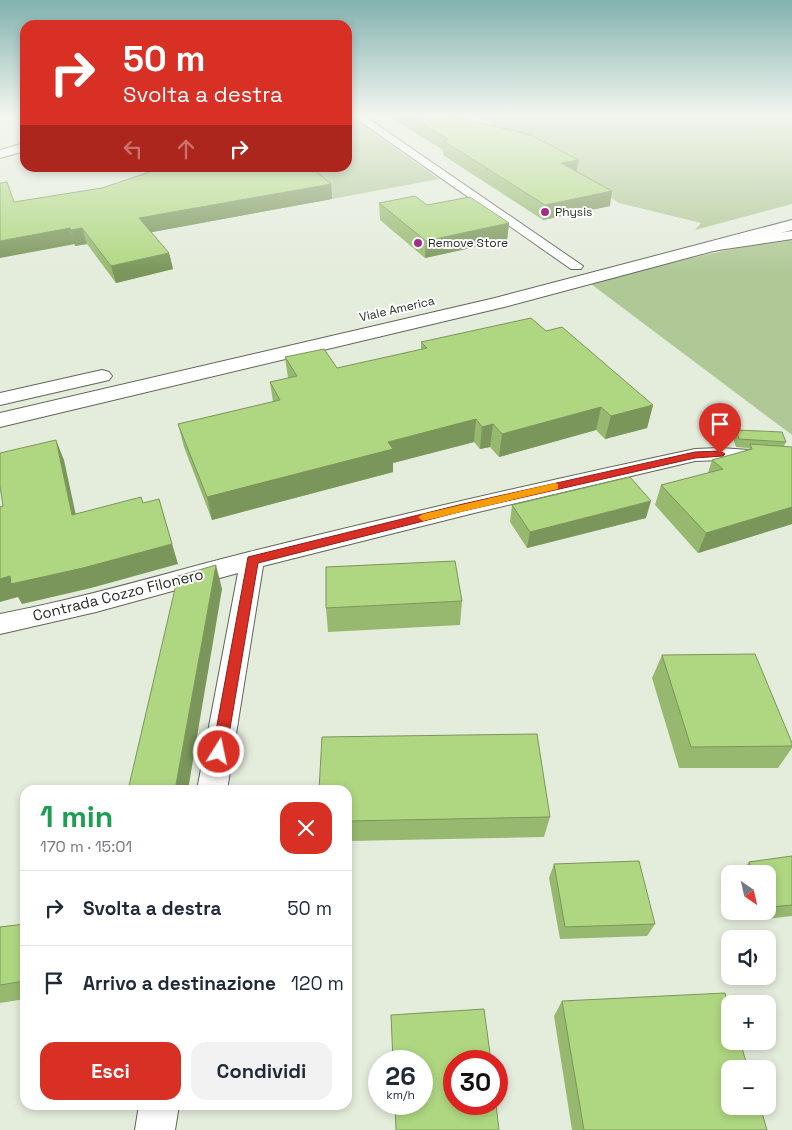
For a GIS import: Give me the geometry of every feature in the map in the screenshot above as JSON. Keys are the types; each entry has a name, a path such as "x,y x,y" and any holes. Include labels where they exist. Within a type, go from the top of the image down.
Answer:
{"main road":[{"name":"Viale America","path":"299,332 792,213"},
{"name":"Viale America","path":"0,420 467,310 792,225"},
{"path":"0,399 116,373"}],"street":[{"path":"433,168 576,266"},
{"path":"703,248 792,235"},
{"name":"Contrada Cozzo Filonero","path":"0,624 49,615 252,560 463,508 695,455 720,454 792,459"},
{"path":"213,785 252,560"},
{"path":"156,1130 158,1110"}],"green space":[{"path":"352,168 423,168 439,179 332,199 301,172 352,172"},
{"path":"567,168 792,168 792,204 695,230 701,223 619,203"},
{"path":"792,239 792,435 591,284 716,252"}],"building":[{"path":"486,168 570,168 612,191 545,205"},
{"path":"149,172 317,172 331,184 139,218 169,253 111,266 82,228 71,230 70,228 0,241 0,183 7,182 14,202 102,188"},
{"path":"415,196 427,205 470,197 509,223 426,241 379,203"},
{"path":"531,318 546,331 562,327 653,405 611,416 601,407 502,434 493,424 482,427 476,419 388,442 393,449 207,497 178,424 280,400 270,382 297,376 285,357 324,349 337,368 427,348 421,342"},
{"path":"736,430 782,432 786,442 739,439"},
{"path":"56,440 72,515 141,497 143,503 159,499 172,544 83,568 11,584 10,576 0,579 0,507 3,506 0,486 0,453"},
{"path":"750,444 792,447 792,507 706,533 661,485 723,469 712,460 752,449"},
{"path":"630,477 651,501 530,532 512,505"},
{"path":"455,561 462,601 326,608 326,567"},
{"path":"216,565 176,785 129,785 178,576"},
{"path":"755,654 792,746 691,747 662,655"},
{"path":"537,734 550,817 352,821 352,785 319,785 322,737"},
{"path":"792,856 792,905 776,906 776,865 750,865 749,862"},
{"path":"639,861 655,924 565,927 554,864"},
{"path":"20,925 20,982 0,985 0,927"},
{"path":"725,993 726,995 721,995 721,1050 743,1050 745,1060 721,1060 721,1115 763,1115 767,1130 584,1130 562,1001"},
{"path":"484,1009 490,1050 443,1050 443,1115 497,1115 499,1130 396,1130 395,1115 433,1115 433,1050 393,1050 391,1015"}],"slow traffic":[{"path":"423,517 555,487"}],"place":[{"name":"Physis","path":"545,212"},
{"name":"Remove Store","path":"418,243"}],"route":[{"path":"219,752 252,560 463,508 695,455 720,454"}]}
